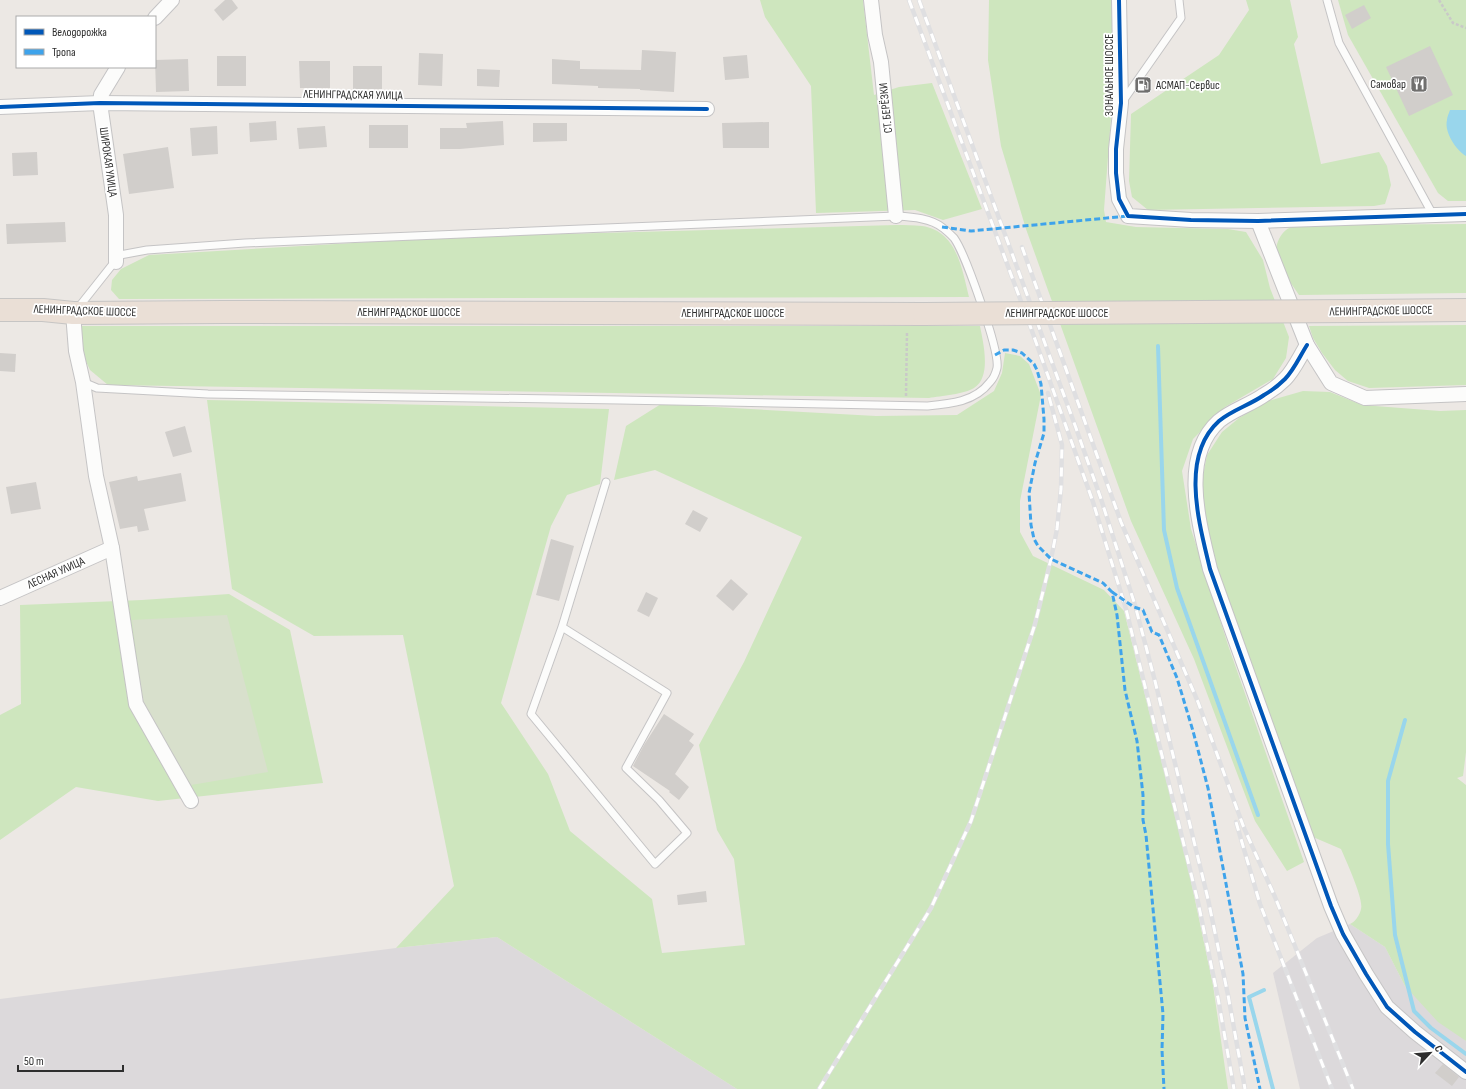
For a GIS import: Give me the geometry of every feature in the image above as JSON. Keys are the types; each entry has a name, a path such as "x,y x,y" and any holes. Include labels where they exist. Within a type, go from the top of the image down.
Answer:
{"highway":[{"name":"ЛЕНИНГРАДСКОЕ ШОССЕ","path":"0,310 43,310 74,313 924,314 1466,310"}],"street":[{"path":"156,17 172,0"},
{"name":"СТ. БЕРЁЗКИ","path":"871,0 875,35 881,62 896,216"},
{"name":"ЗОНАЛЬНОЕ ШОССЕ","path":"1119,0 1121,103 1116,149 1116,173 1119,199 1128,216 1191,220 1258,221"},
{"name":"ШИРОКАЯ УЛИЦА","path":"116,262 116,215 100,103 101,95 117,68"},
{"name":"ЛЕНИНГРАДСКАЯ УЛИЦА","path":"0,107 100,103 707,108"},
{"path":"1466,214 1258,221 1307,345 1331,383 1365,398 1466,394"},
{"path":"74,313 76,351 96,476 112,548 136,704 191,801"},
{"path":"1307,345 1286,378 1263,396 1218,422 1205,438 1196,463 1196,489 1200,528 1210,569 1330,906 1366,974 1387,1007 1415,1032 1466,1072"},
{"name":"ЛЕСНАЯ УЛИЦА","path":"0,598 112,548"}],"lane":[{"path":"1121,103 1181,18 1179,0"},
{"path":"1327,0 1339,43 1433,215"},
{"path":"74,313 116,262 120,255 142,251 245,243 896,216 926,220 942,227 954,238 968,267 990,330 997,368 991,382 967,399 950,404 906,406 208,394 97,388 82,382"},
{"path":"562,627 667,693 626,768 659,800 687,833 655,864 531,714 562,627 606,482"}],"path":[{"path":"1439,0 1453,23 1466,28"},
{"path":"906,406 908,332"}],"shaded area":[{"path":"1350,924 1385,947 1405,986 1466,1041 1466,1089 1300,1089 1273,973 1317,938"},
{"path":"497,937 737,1089 0,1089 0,999 396,948"}],"green space":[{"path":"760,0 863,0 874,95 899,87 932,83 982,209 943,220 915,210 816,213 811,86 765,17"},
{"path":"989,0 1114,0 1111,117 1104,210 1106,222 1136,227 1228,229 1246,232 1263,260 1270,288 1289,337 1286,358 1273,379 1225,407 1193,439 1182,471 1191,529 1228,645 1304,862 1287,871 1255,821 1194,659 1131,521 1026,229 1001,146 988,60"},
{"path":"1246,0 1290,0 1298,37 1294,44 1321,164 1379,152 1387,166 1391,185 1385,204 1374,206 1148,210 1132,197 1129,181 1131,114 1219,55 1249,10"},
{"path":"1338,0 1466,0 1466,201 1448,201 1438,193 1348,35"},
{"path":"1466,224 1466,293 1299,295 1278,261 1276,254 1279,239 1284,231 1298,226"},
{"path":"896,225 922,226 934,229 943,235 956,253 964,275 969,297 119,299 111,290 112,280 121,269 149,255 457,237"},
{"path":"1466,325 1466,385 1369,388 1348,381 1335,370 1313,338 1309,326"},
{"path":"82,326 980,326 985,368 980,383 974,388 959,393 929,398 108,385 90,370 82,353"},
{"path":"1005,353 1020,356 1029,364 1041,395 1020,501 1020,532 1033,556 1104,590 1124,611 1188,867 1213,985 1228,1089 737,1089 497,937 396,948 454,886 403,635 314,636 232,589 207,400 609,409 600,484 567,495 551,526 501,703 548,774 570,831 652,899 662,953 745,945 734,859 717,830 699,745 744,662 802,537 655,470 614,480 626,426 661,404 876,416 957,415 994,391 1002,373"},
{"path":"1303,391 1330,392 1362,405 1440,411 1466,410 1466,752 1463,776 1457,778 1466,785 1466,1041 1438,1022 1405,986 1385,947 1350,924 1354,922 1360,914 1361,909 1360,897 1354,880 1341,849 1313,837 1234,620 1211,551 1202,505 1202,481 1207,455 1222,432 1239,418 1268,401"},
{"path":"229,594 290,630 323,783 158,801 76,787 0,840 0,715 21,704 20,605 142,600"},
{"path":"227,615 268,772 191,785 143,703 132,620"}],"water":[{"path":"1450,110 1466,110 1466,156 1458,150 1447,130 1447,118"}],"building":[{"path":"225,0 232,0 238,8 223,21 214,10"},
{"path":"1364,5 1371,18 1352,29 1345,15"},
{"path":"1430,46 1453,95 1409,116 1386,67"},
{"path":"642,50 676,52 674,92 552,84 552,59 580,61 580,69 641,70"},
{"path":"419,53 443,54 442,86 418,85"},
{"path":"747,55 749,78 725,80 723,57"},
{"path":"217,56 246,56 246,86 217,86"},
{"path":"188,59 189,91 156,92 156,60"},
{"path":"299,61 330,61 330,88 300,88"},
{"path":"353,66 382,66 382,89 353,89"},
{"path":"477,69 500,70 499,87 477,86"},
{"path":"276,121 277,140 250,142 249,123"},
{"path":"503,121 504,145 460,149 440,149 440,128 467,128 466,123"},
{"path":"769,122 769,148 723,148 722,123"},
{"path":"533,123 567,123 567,141 533,142"},
{"path":"369,125 408,125 408,148 369,148"},
{"path":"217,126 218,154 192,156 190,128"},
{"path":"325,126 327,147 299,149 297,128"},
{"path":"168,147 174,188 129,194 123,154"},
{"path":"37,152 38,175 13,176 12,153"},
{"path":"65,222 66,242 7,244 6,224"},
{"path":"0,353 16,354 15,372 0,371"},
{"path":"185,426 192,452 173,457 165,432"},
{"path":"181,473 186,501 144,509 149,530 138,532 137,526 120,529 109,482 137,476 138,481"},
{"path":"36,482 41,509 11,514 6,487"},
{"path":"693,510 708,518 700,532 685,524"},
{"path":"551,539 574,546 559,601 536,595"},
{"path":"731,579 748,594 733,611 716,596"},
{"path":"646,592 658,598 649,617 637,611"},
{"path":"664,714 694,734 689,741 694,745 675,774 689,787 679,800 669,792 670,791 633,766 644,745"},
{"path":"706,891 707,902 678,905 677,895"},
{"path":"1443,1064 1459,1077 1452,1086 1435,1073"}],"waterway":[{"path":"1158,346 1164,530 1177,588 1258,815"},
{"path":"1405,720 1388,781 1388,844 1395,935 1414,1011 1431,1028 1466,1054"},
{"path":"1264,990 1249,997 1273,1089"}],"railway":[{"path":"909,0 1032,331 1093,502 1126,609 1198,902 1218,998 1234,1089"},
{"path":"919,0 1076,428 1101,499 1135,605 1208,899 1228,995 1245,1089"},
{"path":"1022,247 1121,522 1198,702 1244,828 1275,897 1353,1089"},
{"path":"819,1089 931,908 971,821 1035,624 1057,529 1061,489 1062,445 1048,393"},
{"path":"1236,822 1260,904 1332,1089"}],"marked path":[{"path":"942,227 971,231 1128,216"},
{"path":"995,355 1004,350 1013,350 1022,353 1034,364 1041,384 1044,433 1035,463 1029,493 1031,525 1034,539 1038,546 1051,559 1103,583 1112,592 1117,615 1125,690 1137,741 1143,795 1143,820 1146,835 1163,1014 1162,1050 1164,1089"},
{"path":"1112,592 1134,607 1143,610 1152,632 1159,635 1177,678 1193,731 1208,788 1243,974 1245,1018 1260,1089"}],"cycle path":[{"path":"1119,0 1121,103 1116,149 1116,173 1119,199 1128,216 1191,220 1258,221 1466,214"},
{"path":"0,107 100,103 707,109"},
{"path":"1307,345 1283,381 1259,399 1224,417 1207,436 1199,453 1196,472 1198,513 1202,533 1210,569 1331,906 1343,934 1387,1007 1415,1032 1466,1072"}],"place":[{"name":"Самовар","path":"1419,84"},
{"name":"АСМАП-Сервис","path":"1143,85"}]}
